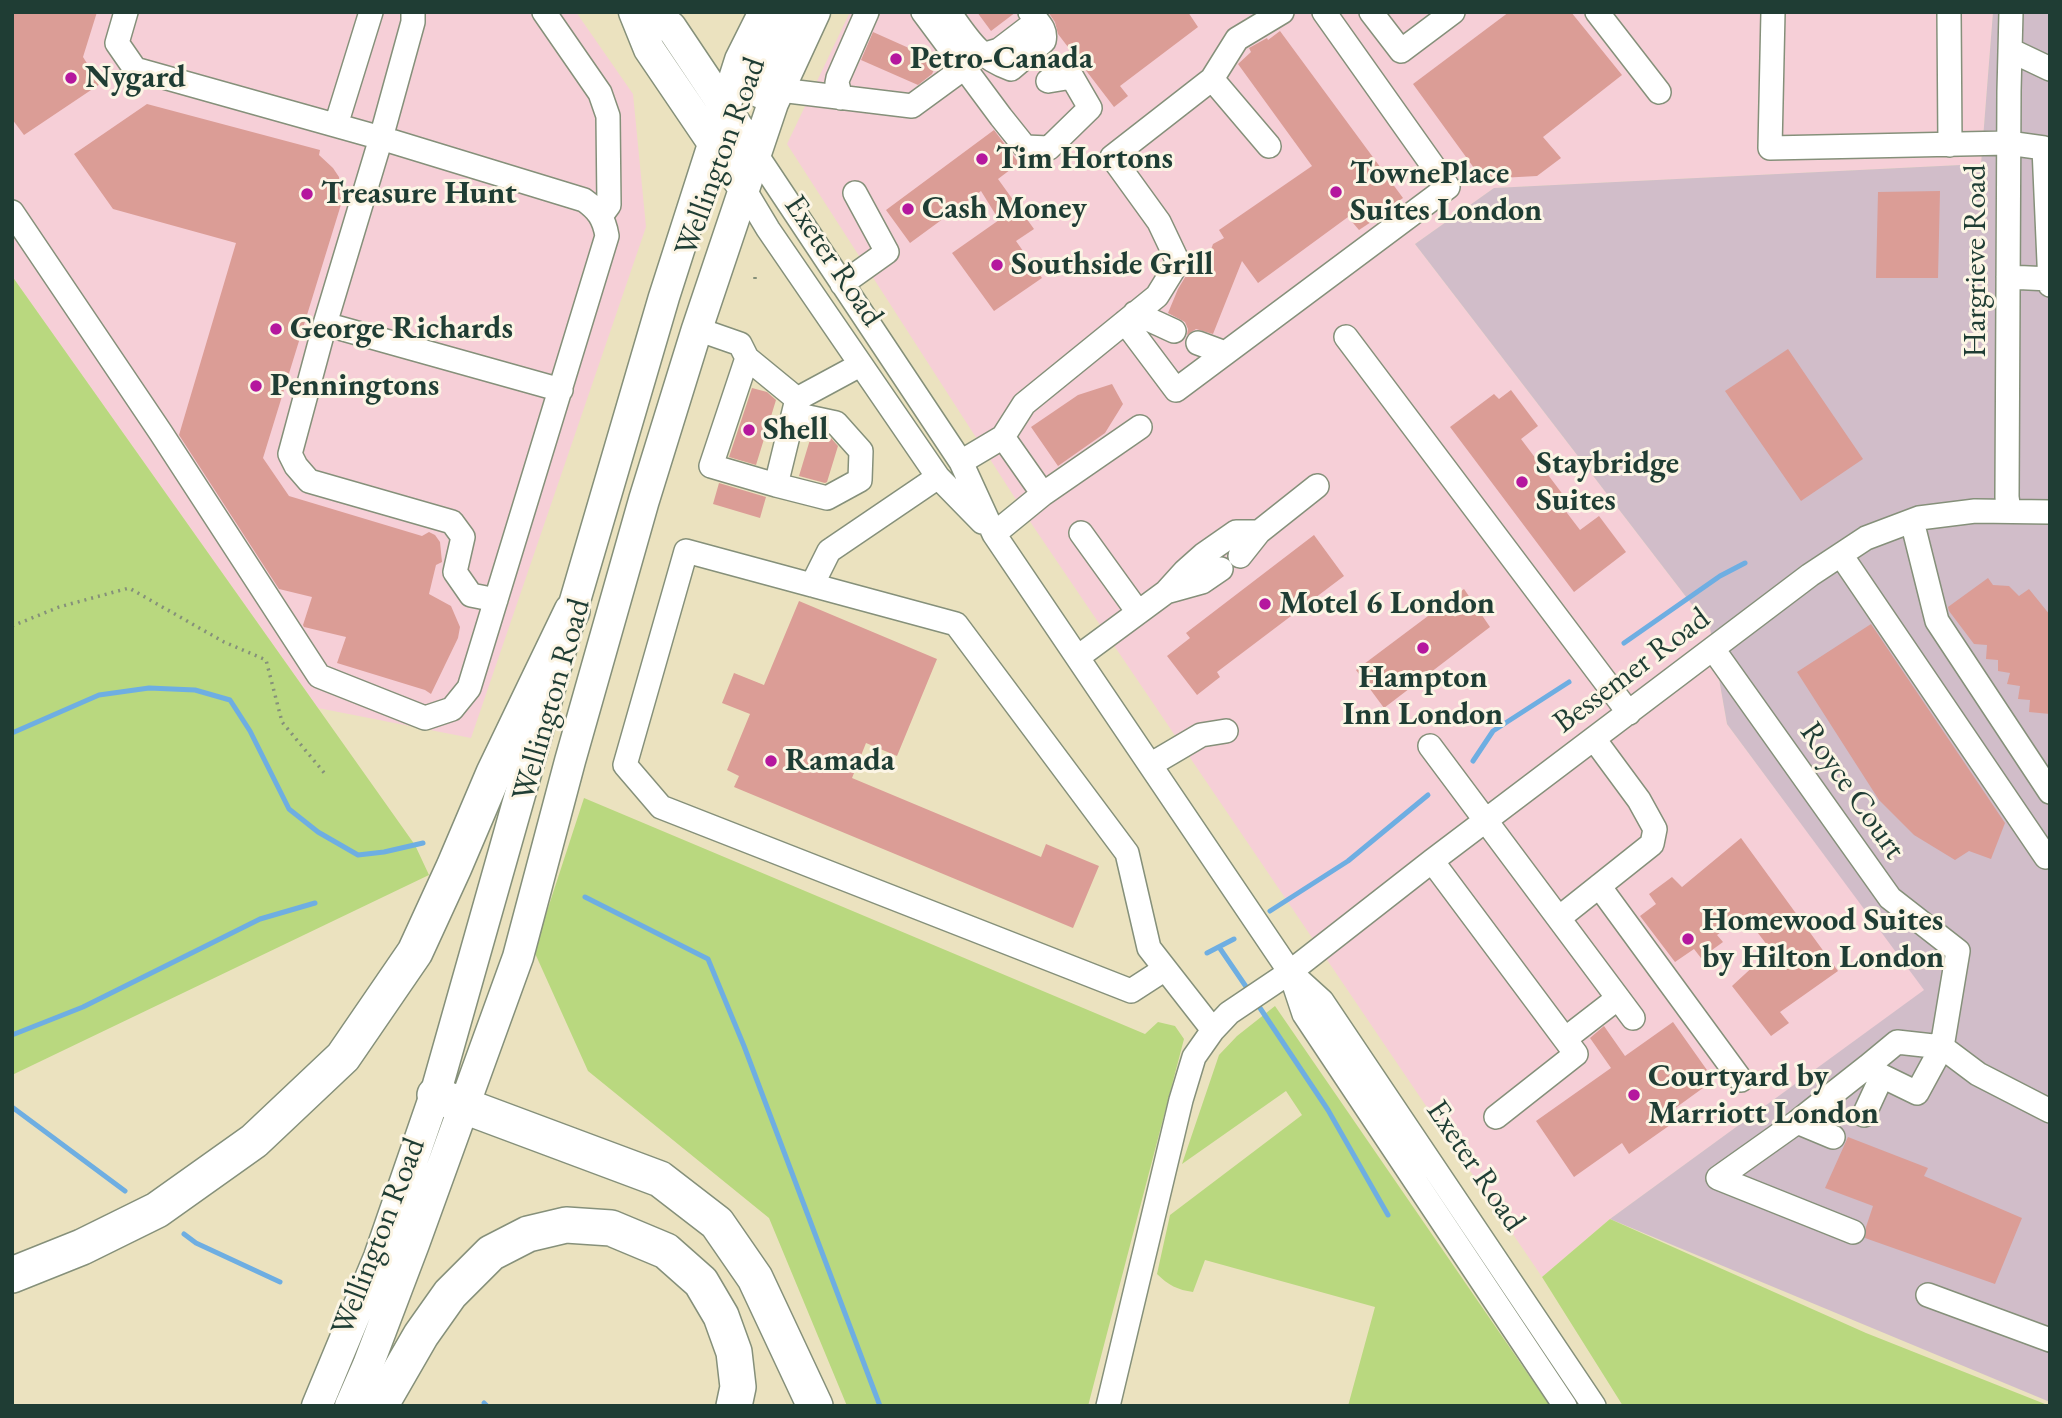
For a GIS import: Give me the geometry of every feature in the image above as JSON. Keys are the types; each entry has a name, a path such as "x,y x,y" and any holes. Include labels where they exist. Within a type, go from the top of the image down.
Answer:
{"highway":[{"path":"12,1275 82,1247 157,1210 254,1141 343,1057 415,952 494,773 572,611"},
{"path":"450,1100 660,1179 717,1223 755,1278 815,1406"},
{"path":"380,1406 421,1335 450,1294 483,1261 492,1253 528,1234 566,1225 611,1228 622,1232 666,1251 701,1282 721,1316 734,1352 738,1387 734,1406"}],"main road":[{"name":"Exeter Road","path":"634,12 649,49 744,189"},
{"name":"Exeter Road","path":"653,12 671,27 752,149"},
{"name":"Wellington Road","path":"350,1406 372,1353 450,1100 572,611 664,297 740,60 764,12"},
{"path":"752,149 762,89 786,12"},
{"name":"Wellington Road","path":"317,1406 379,1257 518,957 641,512 744,189 752,149 815,12"}],"street":[{"path":"12,212 318,676 425,718 452,709 469,688 607,236 604,221 596,209 583,200 381,138 135,69 117,43 126,12"},
{"path":"336,125 371,12"},
{"path":"413,12 413,22 381,138 325,324 290,454 309,481 452,522 463,537 455,572 471,595 496,600"},
{"path":"544,12 598,91 608,116 609,205 601,216"},
{"path":"841,98 838,78 867,12"},
{"path":"923,12 973,62 1012,69 1044,41 1044,31 1033,16"},
{"path":"949,12 1001,117 1025,147 1049,148 1090,108 1072,77 1048,80"},
{"path":"961,462 1003,437 1024,404 1157,296 1178,262 1159,222 1112,157 1212,79 1237,39 1282,12"},
{"path":"1130,317 1176,390 1448,187 1324,12"},
{"path":"1371,12 1401,51 1453,12"},
{"path":"1597,12 1659,92"},
{"path":"1773,12 1770,148 2008,143 2044,148 2050,285"},
{"path":"1949,12 1950,145"},
{"name":"Hargrieve Road","path":"2008,511 2008,143 2011,12"},
{"path":"2010,50 2050,69"},
{"path":"780,90 912,106 973,62"},
{"path":"1212,79 1269,146"},
{"name":"Exeter Road","path":"752,149 961,462 994,534 1290,972 1322,1001 1594,1406"},
{"name":"Exeter Road","path":"744,189 768,229 938,477 994,534"},
{"path":"842,284 887,252 855,193"},
{"path":"2008,216 2047,217"},
{"path":"2008,277 2049,279"},
{"path":"1130,317 1174,331"},
{"path":"325,324 561,390"},
{"path":"697,330 740,344 747,358 795,406 836,423 862,451 860,480 827,498 711,466 747,358"},
{"path":"1346,337 1629,713"},
{"path":"1198,343 1225,354"},
{"path":"776,485 795,406 860,365"},
{"path":"994,534 1043,494 1140,427"},
{"path":"1003,437 1043,494"},
{"path":"812,585 829,551 938,477"},
{"path":"1167,592 1202,582 1231,562 1259,532 1317,486"},
{"name":"Bessemer Road","path":"1108,1406 1181,1100 1194,1057 1229,1013 1290,972 1432,860 1810,575 1866,538 1912,521 1975,511 2008,511 2047,518"},
{"path":"1912,521 1937,621 2050,792"},
{"path":"1078,657 1167,592 1203,555 1236,532 1259,532"},
{"path":"1082,533 1139,612"},
{"path":"1165,969 1131,991 661,807 625,765 686,551 956,624 1127,853 1149,948 1213,1030"},
{"path":"1841,555 2046,857"},
{"name":"Royce Court","path":"1713,649 1890,898 1958,951 1942,1047"},
{"path":"1150,765 1200,735 1226,731"},
{"path":"1559,918 1651,844 1655,829 1639,800 1594,739"},
{"path":"1430,746 1633,1018"},
{"path":"1432,860 1576,1054 1496,1117"},
{"path":"1598,886 1741,1080"},
{"name":"Exeter Road","path":"1290,972 1304,1014 1565,1406"},
{"path":"1565,1039 1618,998"},
{"path":"1853,1232 1718,1178 1875,1071 1898,1042 1942,1047 1978,1074 2050,1111"},
{"path":"1875,1071 1917,1093 1942,1047"},
{"path":"1864,1115 1875,1071"},
{"path":"1797,1122 1833,1137"},
{"path":"1928,1296 2050,1340"}],"path":[{"path":"12,626 59,607 128,588 224,642 266,660 282,722 326,775"}],"shaded area":[{"path":"12,12 576,12 633,94 646,227 471,738 318,708 12,276"},
{"path":"850,12 1993,12 1981,164 1494,188 1415,244 1710,628 1727,724 1925,990 1610,1219 1542,1277 1033,526 787,144"},
{"path":"1993,12 2050,12 2050,1402 1610,1219 1924,990 1727,724 1710,628 1415,244 1494,188 1981,164"}],"green space":[{"path":"12,276 415,845 429,875 12,1075"},
{"path":"584,798 1145,1034 1158,1022 1175,1026 1184,1039 1088,1406 847,1406 769,1218 588,1071 534,951"},
{"path":"1275,1006 1550,1406 1348,1406 1375,1307 1205,1260 1193,1292 1173,1286 1157,1274 1170,1215 1302,1115 1286,1091 1182,1164 1219,1055 1237,1036"},
{"path":"1610,1219 1866,1333 2050,1406 1623,1406 1542,1277"}],"building":[{"path":"12,12 97,12 83,57 100,84 24,135 12,119"},
{"path":"977,12 1016,12 991,31"},
{"path":"1048,12 1188,12 1198,27 1120,86 1128,96 1114,107 1058,34 1055,22"},
{"path":"1509,12 1571,12 1622,75 1543,137 1561,158 1537,176 1482,179 1413,84"},
{"name":"TownePlace Suites London","path":"1280,31 1403,198 1391,206 1394,210 1380,221 1377,218 1359,230 1348,217 1258,283 1242,261 1213,334 1196,329 1187,335 1185,322 1168,313 1190,269 1193,253 1208,258 1213,244 1224,238 1219,230 1312,166 1238,64 1251,52 1249,48 1267,38 1268,40"},
{"name":"Petro-Canada","path":"873,32 938,61 932,74 918,85 861,60"},
{"path":"147,104 320,150 319,155 339,177 340,197 343,198 263,458 289,496 422,536 429,532 440,542 442,562 436,565 429,594 451,606 460,627 458,638 431,694 337,663 346,637 304,627 312,597 279,589 179,435 236,243 113,209 74,154"},
{"path":"994,130 1019,163 998,179 1034,229 1016,241 1042,278 994,311 952,253 999,220 981,191 910,243 886,210"},
{"path":"1940,191 1938,278 1876,278 1878,192"},
{"path":"1788,349 1863,459 1801,501 1725,391"},
{"path":"1112,384 1123,404 1105,433 1058,466 1031,427 1078,395"},
{"path":"752,388 767,392 776,400 756,465 729,457"},
{"name":"Staybridge Suites","path":"1511,390 1538,426 1521,439 1567,500 1561,505 1580,530 1599,516 1626,552 1574,592 1450,427 1494,394 1499,399"},
{"path":"812,433 831,438 838,446 825,483 799,476"},
{"path":"719,483 766,497 760,518 713,504"},
{"name":"Motel 6 London","path":"1314,535 1344,576 1217,672 1220,677 1197,695 1167,656 1190,638 1186,633"},
{"path":"1988,578 1993,585 2009,586 2019,596 2029,589 2050,615 2050,714 2029,712 2030,700 2018,699 2020,686 2007,684 2010,673 1998,671 1998,660 1986,659 1987,645 1974,644 1949,611 1948,607"},
{"name":"Hampton Inn London","path":"1464,589 1490,627 1384,708 1356,670"},
{"name":"Ramada","path":"799,601 937,659 897,756 866,743 852,778 1041,857 1046,844 1099,866 1073,928 734,787 739,776 727,770 750,714 722,703 734,673 764,685"},
{"path":"1871,624 2005,823 1991,859 1969,851 1955,860 1914,835 1879,800 1797,672"},
{"name":"Homewood Suites by Hilton London","path":"1741,838 1838,971 1780,1012 1789,1023 1771,1036 1732,986 1771,950 1744,915 1717,935 1723,942 1701,958 1694,949 1675,962 1640,916 1656,904 1649,894 1672,877 1682,887"},
{"name":"Courtyard by Marriott London","path":"1673,1022 1714,1080 1674,1109 1680,1118 1629,1154 1622,1143 1574,1177 1536,1121 1611,1068 1590,1038 1604,1026 1625,1056"},
{"path":"1848,1137 1928,1168 1924,1176 2022,1218 1995,1284 1865,1238 1873,1206 1825,1188"}],"waterway":[{"path":"1624,643 1720,576 1745,563"},
{"path":"1473,761 1493,731 1569,682"},
{"path":"12,733 99,695 149,688 195,690 230,700 250,731 289,809 318,832 358,855 423,843"},
{"path":"1270,911 1348,861 1428,795"},
{"path":"585,897 708,959 744,1046 880,1406"},
{"path":"12,1035 83,1007 260,919 315,903"},
{"path":"1207,953 1234,939"},
{"path":"1219,947 1249,991"},
{"path":"1256,1002 1328,1110 1388,1215"},
{"path":"12,1107 125,1191"},
{"path":"184,1234 196,1243 280,1282"},
{"path":"484,1403 487,1406"}],"place":[{"name":"Petro-Canada","path":"896,59"},
{"name":"Nygard","path":"71,78"},
{"name":"Tim Hortons","path":"982,159"},
{"name":"TownePlace Suites London","path":"1336,192"},
{"name":"Treasure Hunt","path":"307,194"},
{"name":"Cash Money","path":"908,209"},
{"name":"Southside Grill","path":"997,265"},
{"name":"George Richards","path":"276,329"},
{"name":"Penningtons","path":"256,386"},
{"name":"Shell","path":"749,430"},
{"name":"Staybridge Suites","path":"1522,482"},
{"name":"Motel 6 London","path":"1265,604"},
{"name":"Hampton Inn London","path":"1423,648"},
{"name":"Ramada","path":"771,761"},
{"name":"Homewood Suites by Hilton London","path":"1688,939"},
{"name":"Courtyard by Marriott London","path":"1634,1095"}]}
